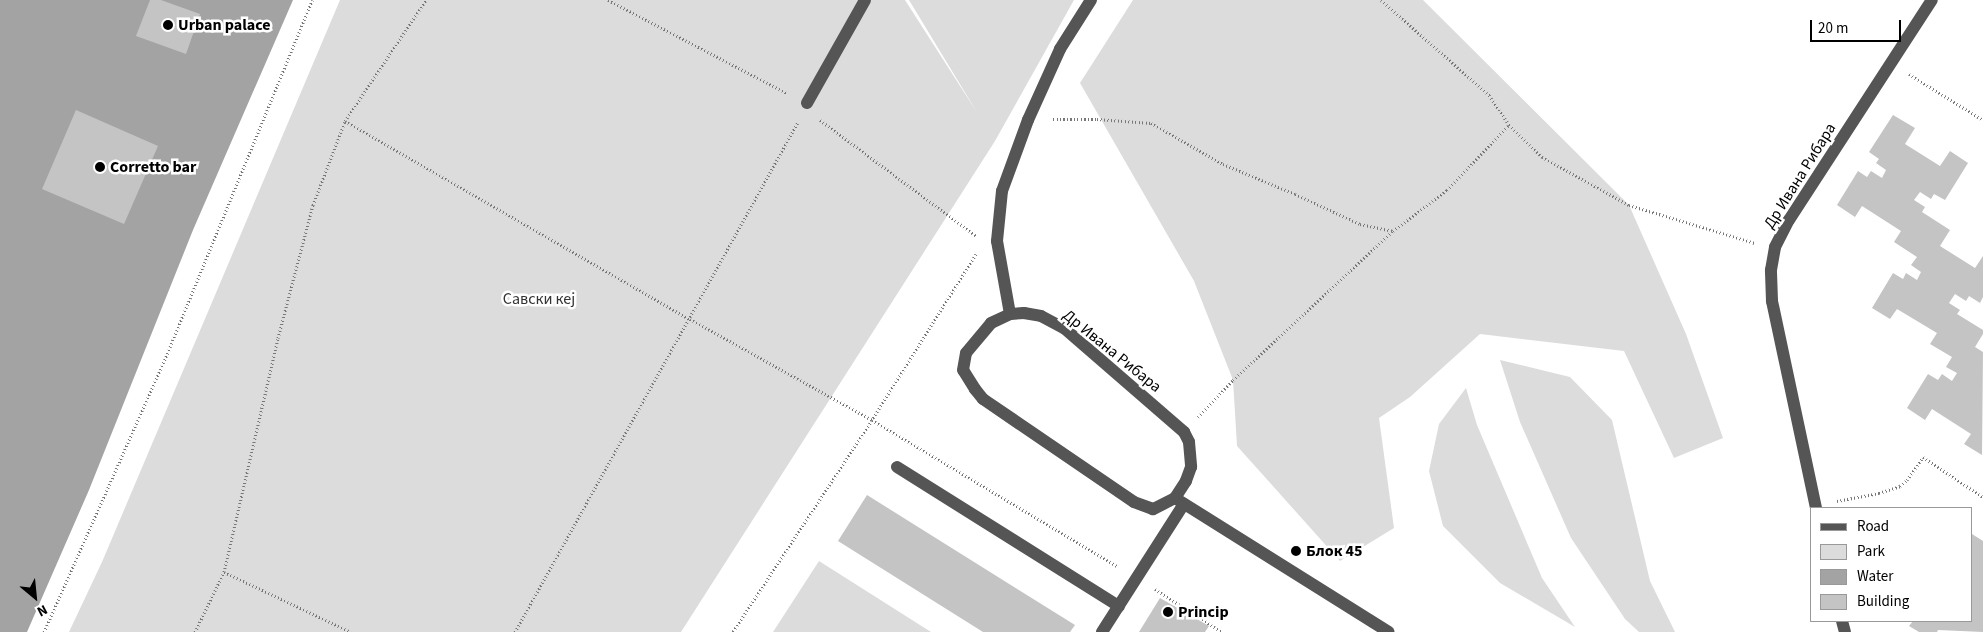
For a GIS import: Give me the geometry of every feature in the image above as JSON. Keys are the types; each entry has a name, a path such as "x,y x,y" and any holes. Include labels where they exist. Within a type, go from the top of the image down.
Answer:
{"street":[{"path":"807,103 864,0"},
{"path":"1091,0 1060,49 1028,120 1002,191 997,242 1010,314 991,323 966,353 964,370 983,399 1134,502 1153,509 1179,501 1389,632"},
{"name":"Др Ивана Рибара","path":"1816,507 1772,301 1771,270 1775,247 1789,220 1932,0"},
{"name":"Др Ивана Рибара","path":"1010,314 1041,316 1064,328 1184,432"},
{"path":"1102,632 1179,501 1191,467 1189,442 1184,432"},
{"path":"897,467 1119,606"}],"path":[{"path":"44,632 170,347 312,0"},
{"path":"195,632 224,572 278,338 313,205 345,120 426,0"},
{"path":"515,632 690,319 807,103 608,0"},
{"path":"1381,0 1489,95 1509,125 1542,157 1629,206 1728,236 1775,247"},
{"path":"1892,64 1983,120"},
{"path":"1028,120 1096,119 1151,123 1223,164 1296,194 1360,224 1394,231"},
{"path":"345,120 690,319 872,420 734,632"},
{"path":"1184,432 1233,380 1394,231 1447,190 1509,125"},
{"path":"1816,507 1891,490 1907,480 1923,457 1983,497"},
{"path":"224,572 352,632"}],"green space":[{"name":"Савски кеј","path":"340,0 905,0 978,114 909,0 1074,0 995,141 681,632 69,632 102,562"},
{"path":"1133,0 1423,0 1629,205 1686,334 1723,438 1674,458 1624,351 1480,334 1410,397 1379,418 1394,528 1340,561 1237,446 1233,380 1194,281 1080,83"},
{"path":"1500,360 1570,377 1612,420 1650,581 1675,632 1639,632 1625,619 1571,538 1520,422"},
{"path":"1466,388 1477,425 1542,578 1575,627 1500,583 1443,526 1429,471 1439,424"},
{"path":"819,561 931,632 773,632"}],"water":[{"path":"0,0 293,0 193,230 89,490 27,632 0,632"}],"building":[{"name":"Urban palace","path":"150,0 161,0 200,14 186,54 136,36"},
{"name":"Corretto bar","path":"76,110 158,146 124,224 42,189"},
{"path":"1893,115 1915,128 1905,144 1940,166 1950,151 1968,163 1945,200 1934,194 1931,199 1920,192 1914,200 1925,207 1922,212 1950,230 1940,246 1975,268 1983,256 1983,297 1980,303 1969,296 1966,301 1955,294 1949,303 1960,310 1957,314 1983,330 1983,334 1975,347 1983,352 1982,455 1964,444 1971,434 1932,409 1925,420 1907,408 1928,374 1938,380 1942,374 1952,381 1957,373 1946,367 1952,357 1930,344 1937,333 1897,309 1890,319 1872,308 1893,273 1903,279 1906,273 1917,280 1921,272 1911,265 1917,257 1894,242 1901,231 1862,206 1855,217 1837,205 1858,171 1867,177 1871,171 1882,178 1886,170 1876,163 1879,159 1869,152"},
{"path":"867,495 1075,625 1070,632 983,632 838,541"},
{"path":"1973,535 1983,541 1983,632 1938,630 1937,632 1919,632 1909,626 1912,622 1973,622"},
{"name":"Princip","path":"1160,598 1209,626 1205,632 1139,632"}],"place":[{"name":"Urban palace","path":"168,25"},
{"name":"Corretto bar","path":"100,167"},
{"name":"Блок 45","path":"1296,551"},
{"name":"Princip","path":"1168,612"}]}
